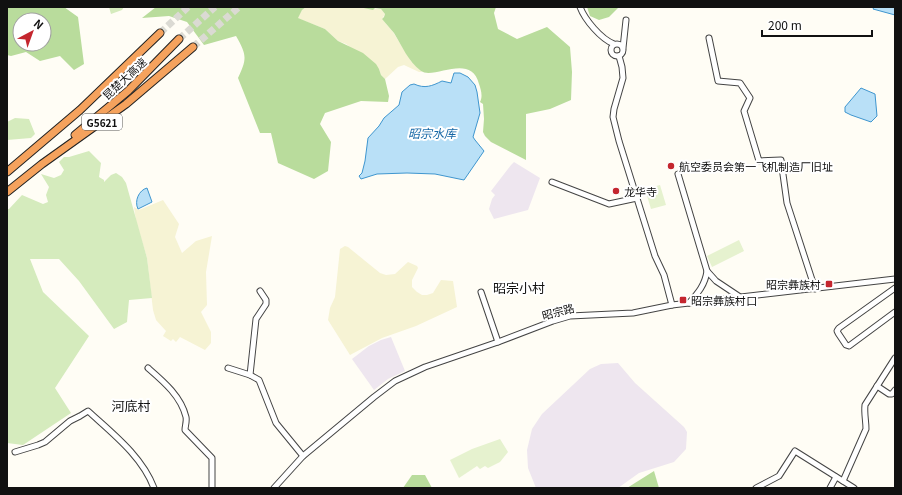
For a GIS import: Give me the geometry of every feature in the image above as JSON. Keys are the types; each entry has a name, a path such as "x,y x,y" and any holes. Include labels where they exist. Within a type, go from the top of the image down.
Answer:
{"highway":[{"name":"昆楚大高速","path":"7,172 80,110 160,33"},
{"name":"昆楚大高速","path":"7,191 130,89 179,39"},
{"name":"G5621","path":"7,191 126,104 193,47"}],"street":[{"path":"580,7 583,13 607,41 614,46 620,45 623,48"},
{"path":"619,56 622,54 626,20"},
{"path":"619,56 613,55 614,46 624,37"},
{"path":"709,38 718,81 740,83 750,98 744,111 759,161 781,160 787,203 815,289"},
{"path":"619,56 623,78 613,117 655,256 664,275 672,305"},
{"path":"678,174 707,271 701,290 689,303"},
{"path":"552,182 609,204 637,198"},
{"path":"707,271 716,281 740,297"},
{"name":"昭宗路","path":"274,488 303,456 395,381 425,367 553,321 570,316 633,313 672,305 895,279"},
{"path":"895,288 839,328 838,333 846,345 849,346 895,312"},
{"path":"250,374 256,319 266,304 266,300 260,291"},
{"path":"481,292 498,342"},
{"path":"843,481 866,429 864,412 865,405 895,358"},
{"path":"148,368 170,387 180,402 186,418 185,430 212,458 212,488"},
{"path":"228,368 250,374 259,380 276,423 303,456"},
{"path":"877,386 889,394 892,394 895,390"},
{"path":"15,452 45,442 88,410 129,450 143,467 154,488"},
{"path":"756,488 779,476 795,451 854,488"},
{"path":"830,488 836,478"}],"shaded area":[{"path":"306,7 359,7 381,9 385,14 382,19 393,32 411,61 422,72 404,65 398,67 385,79 381,75 379,69 346,44 338,41 325,29 297,18"},
{"path":"514,162 540,178 528,210 494,219 489,209 495,195 491,191"},
{"path":"163,200 179,224 175,237 182,253 196,241 212,236 206,272 207,305 201,312 211,332 211,343 205,350 180,337 176,342 173,339 171,341 163,336 166,331 156,320 153,310 147,258 136,221 134,207 139,210"},
{"path":"345,246 380,273 386,275 395,274 408,262 417,266 418,268 412,280 412,287 422,295 433,293 441,280 453,281 457,307 416,326 382,338 350,355 328,320 330,308 335,297 340,249"},
{"path":"391,337 405,371 388,379 374,390 352,359 369,346"},
{"path":"618,363 635,383 684,427 687,432 686,449 674,462 639,473 618,488 536,488 528,468 527,450 532,429 542,414 590,369 601,364"}],"green space":[{"path":"7,7 64,7 78,17 84,64 74,70 60,56 40,61 26,52 11,56 7,55"},
{"path":"109,7 124,7 122,10 111,14"},
{"path":"156,7 306,7 302,10 298,18 325,29 338,41 363,53 376,64 381,75 385,79 389,96 388,102 361,101 325,113 320,124 331,142 328,171 314,179 278,163 271,133 260,133 238,78 243,66 244,53 236,36 204,45 187,22 169,16 142,18"},
{"path":"359,7 496,7 494,13 498,29 517,39 547,27 570,47 572,72 571,100 550,109 526,114 526,160 491,142 485,136 483,132 483,104 480,102 481,93 475,75 468,70 461,68 427,73 421,71 409,58 394,33 382,19 385,14 381,9 375,8 373,10"},
{"path":"587,7 619,7 609,17 599,20 590,16"},
{"path":"15,118 29,119 35,134 31,138 7,140 7,122"},
{"path":"89,151 101,163 99,177 104,180 104,182 111,175 116,173 122,177 126,183 147,258 152,298 129,300 127,322 114,329 79,281 59,259 30,259 43,292 89,336 55,388 71,413 23,445 7,443 7,209 9,209 22,195 43,204 48,202 46,195 49,187 41,174 54,178 61,175 64,170 59,162 64,157"},
{"path":"660,185 666,205 651,209 645,189"},
{"path":"739,240 744,251 712,267 707,256"},
{"path":"500,439 508,452 500,462 488,468 485,466 480,469 477,466 459,478 450,460 472,449"},
{"path":"654,471 659,488 627,488"},
{"path":"412,475 425,475 432,488 403,488"}],"water":[{"path":"874,7 895,7 895,15 873,9"},
{"name":"昭宗水库","path":"454,73 460,73 468,77 475,85 480,113 473,137 484,151 464,180 435,174 407,173 377,174 361,179 359,176 362,173 365,161 368,138 384,118 399,105 402,92 410,85 414,84 425,87 442,81 451,83"},
{"path":"861,88 875,94 877,116 871,122 845,112 845,107"},
{"path":"147,188 152,202 138,209 138,196 144,189"}],"tunnel":[{"path":"160,33 188,7"},
{"path":"179,39 215,7"},
{"path":"193,47 239,7"}],"place":[{"name":"航空委员会第一飞机制造厂旧址","path":"671,166"},
{"name":"龙华寺","path":"616,191"},
{"name":"昭宗彝族村","path":"829,284"},
{"name":"昭宗彝族村口","path":"683,300"}],"district":[{"name":"昭宗小村","path":"519,287"},
{"name":"河底村","path":"131,405"}]}
